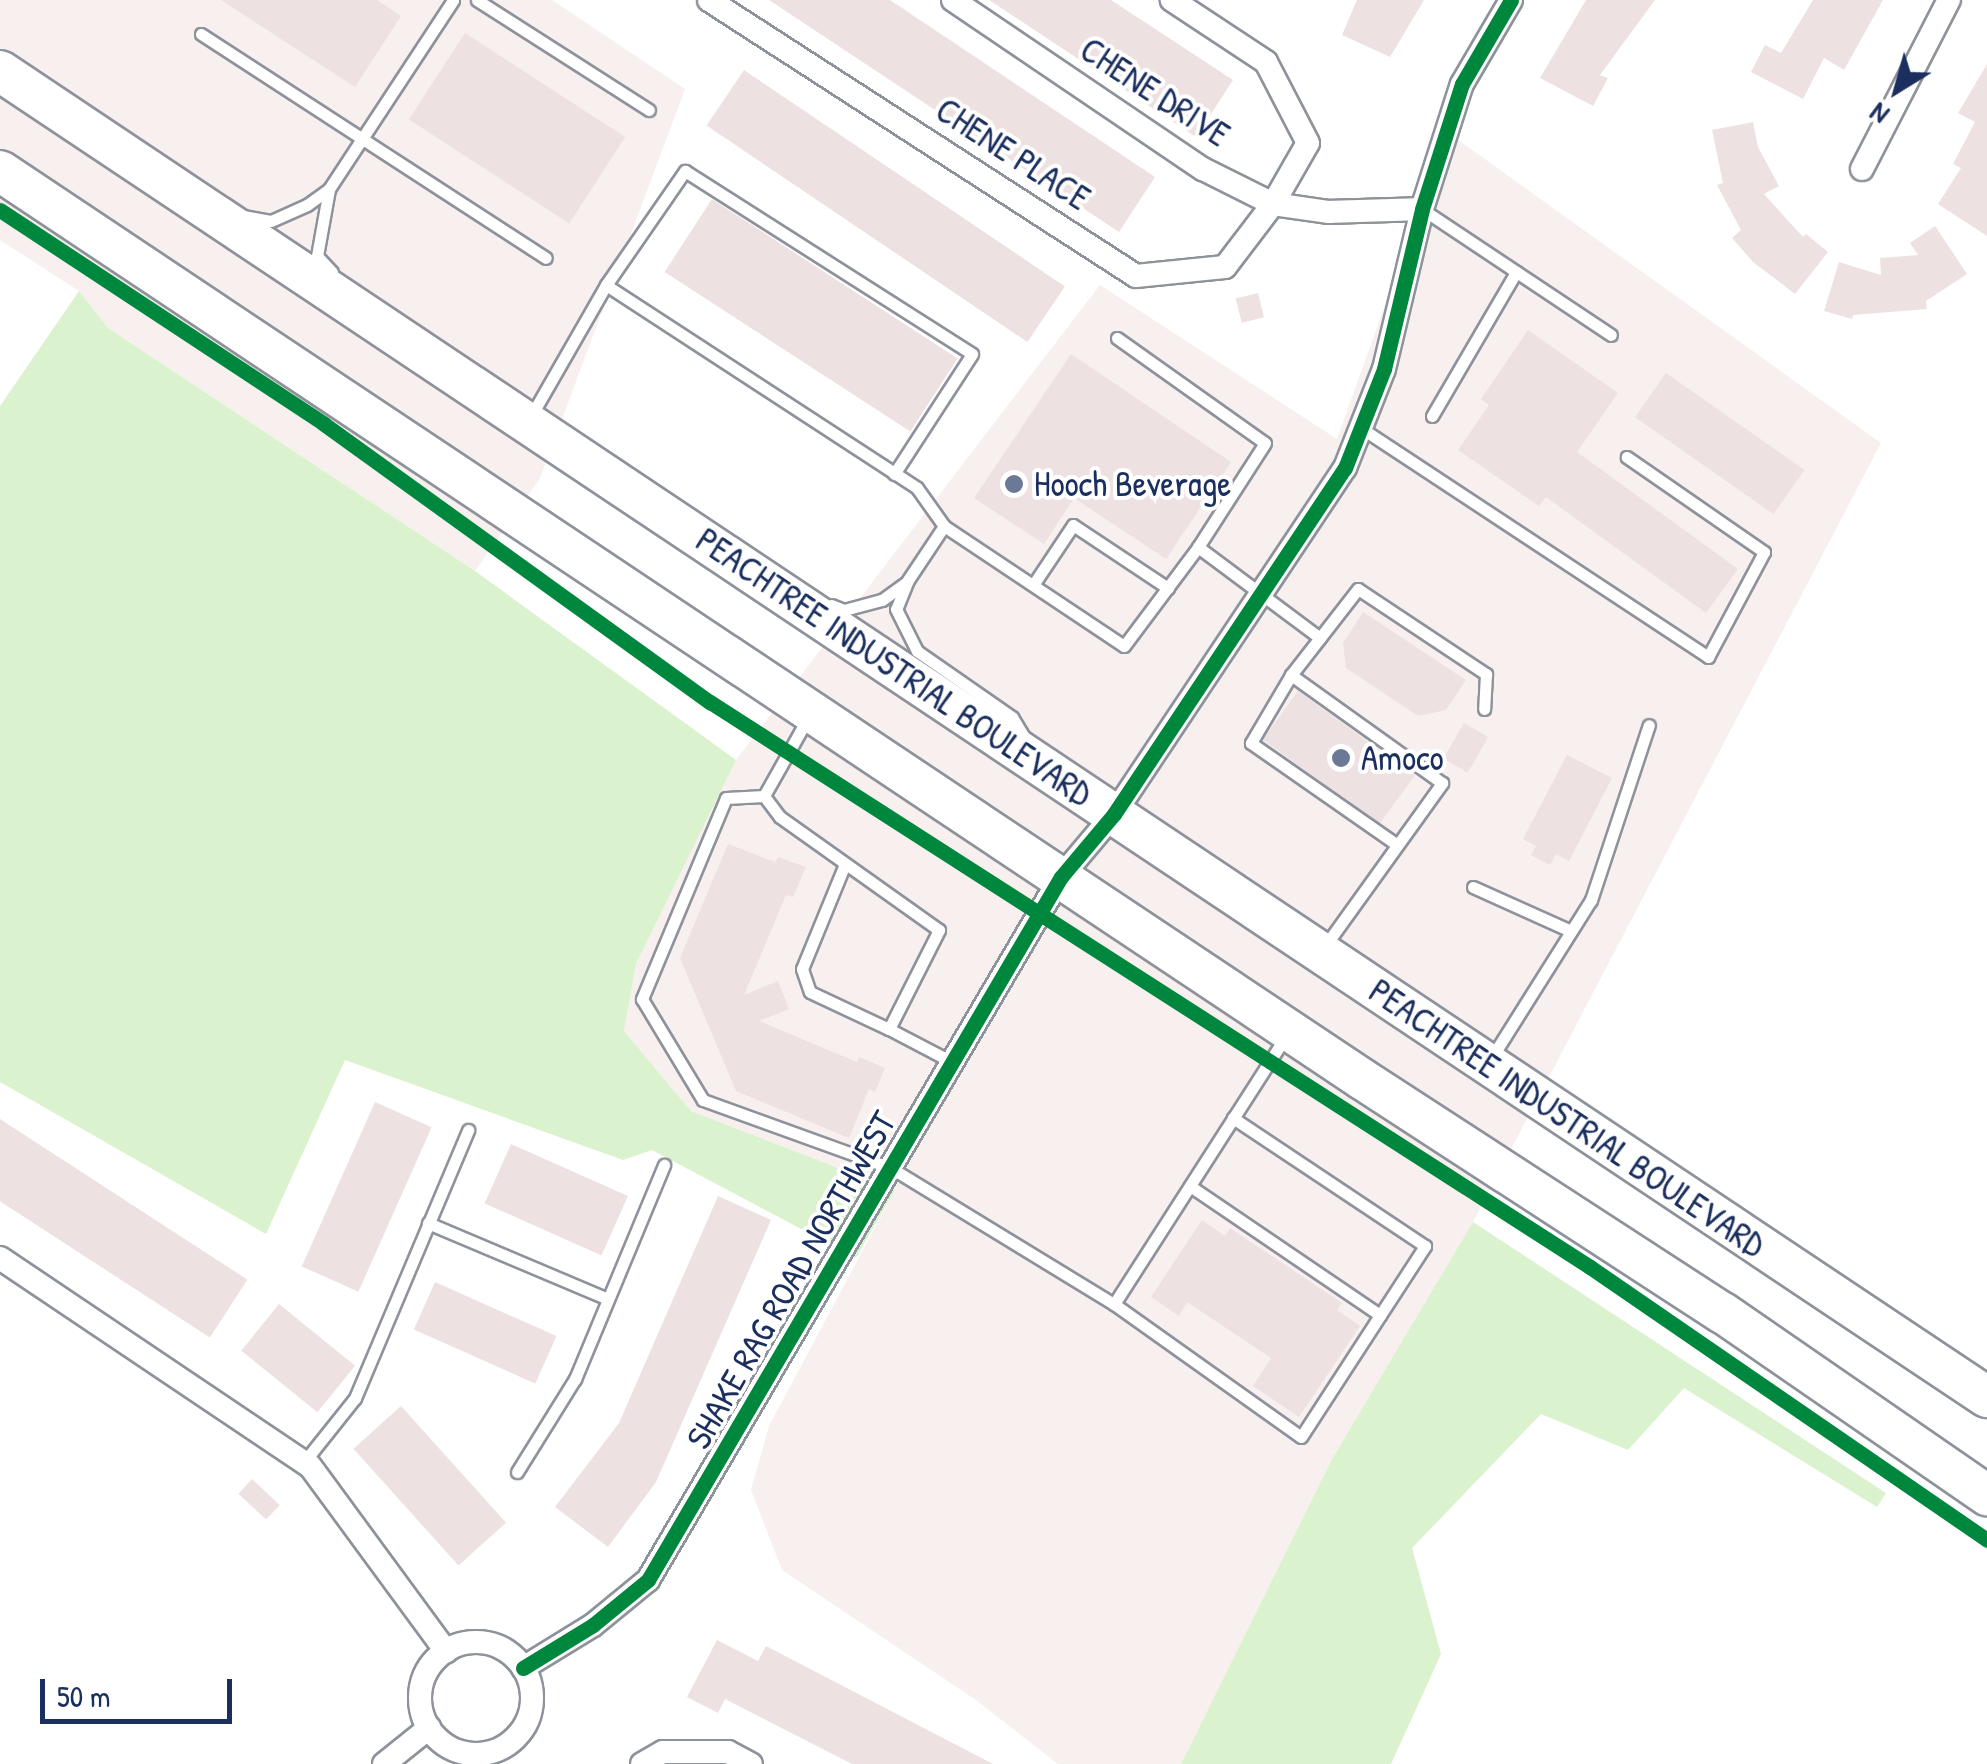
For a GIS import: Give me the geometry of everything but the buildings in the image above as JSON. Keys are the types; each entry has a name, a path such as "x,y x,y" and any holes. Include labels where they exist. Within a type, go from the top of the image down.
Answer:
{"highway":[{"name":"PEACHTREE INDUSTRIAL BOULEVARD","path":"0,71 1987,1397"},
{"path":"0,170 1290,1030 1724,1314 1987,1495"}],"street":[{"name":"CHENE PLACE","path":"709,0 1136,276 1225,268 1273,204 1308,142 1266,62 1172,0"},
{"name":"CHENE DRIVE","path":"953,0 1204,169 1273,204 1328,212 1422,210"},
{"name":"SHAKE RAG ROAD NORTHWEST","path":"523,1668 593,1625 648,1580 1060,877 1114,814 1345,468 1384,369 1422,210 1462,84 1511,0"},
{"path":"1862,169 1949,0"},
{"path":"0,1258 304,1462 446,1650"},
{"path":"488,1642 514,1656 523,1668 532,1696 531,1710 514,1755 464,1753 450,1748 428,1728 422,1714 421,1686 434,1660 446,1650 488,1642"},
{"path":"384,1764 428,1728"},
{"path":"642,1764 663,1752 728,1752 751,1764"}],"lane":[{"path":"356,291 317,256 321,214 330,189 453,0"},
{"path":"477,0 648,110"},
{"path":"202,34 546,258"},
{"path":"527,422 606,285 685,171 972,354 894,474"},
{"path":"187,198 270,221 308,205 330,189"},
{"path":"1422,210 1611,335"},
{"path":"1432,416 1516,272"},
{"path":"606,285 917,488 944,526 1124,646 1198,547 1265,443 1117,338"},
{"path":"430,338 476,388"},
{"path":"1361,428 1708,658 1764,552 1627,457"},
{"path":"1032,584 1074,525 1168,588"},
{"path":"944,526 908,580 896,609 917,651 1012,717 1041,765"},
{"path":"1198,547 1320,638"},
{"path":"775,587 844,610 882,600 908,580"},
{"path":"1397,845 1251,742 1291,675 1358,589 1486,674 1484,709"},
{"path":"1291,675 1442,783 1320,954"},
{"path":"764,796 812,710"},
{"path":"1487,1065 1590,900 1649,725"},
{"path":"764,796 780,818 939,930 889,1029"},
{"path":"764,796 726,798 642,999 703,1100 890,1168 1114,1304 1301,1437 1424,1246 1233,1118"},
{"path":"846,864 802,969 810,992 952,1062"},
{"path":"1474,887 1571,931"},
{"path":"1114,1304 1290,1030"},
{"path":"304,1462 355,1398 468,1130"},
{"path":"517,1472 575,1378 664,1165"},
{"path":"1190,1186 1380,1315"},
{"path":"428,1223 608,1299"}],"shaded area":[{"path":"0,0 552,0 685,89 540,478 475,571 108,328 79,291 0,240"},
{"path":"1447,132 1881,443 1473,1222 1332,1459 1181,1764 1058,1764 976,1700 782,1570 751,1490 769,1426 895,1190 691,1111 624,1031 636,964 736,760 1100,285 1337,439"}],"green space":[{"path":"79,291 108,328 475,571 736,760 636,964 624,1031 691,1111 895,1190 856,1258 652,1150 623,1160 345,1060 266,1234 0,1082 0,406"},
{"path":"1473,1222 1886,1493 1877,1507 1684,1388 1628,1450 1541,1414 1412,1548 1441,1654 1391,1764 1181,1764 1332,1459"}],"cycle path":[{"path":"523,1668 593,1625 648,1580 1061,877 1114,814 1345,468 1384,369 1422,209 1462,84 1511,0"},
{"path":"0,210 324,424 710,702 1590,1267 1987,1540"}],"place":[{"name":"Hooch Beverage","path":"1014,484"},
{"name":"Amoco","path":"1341,758"}]}
